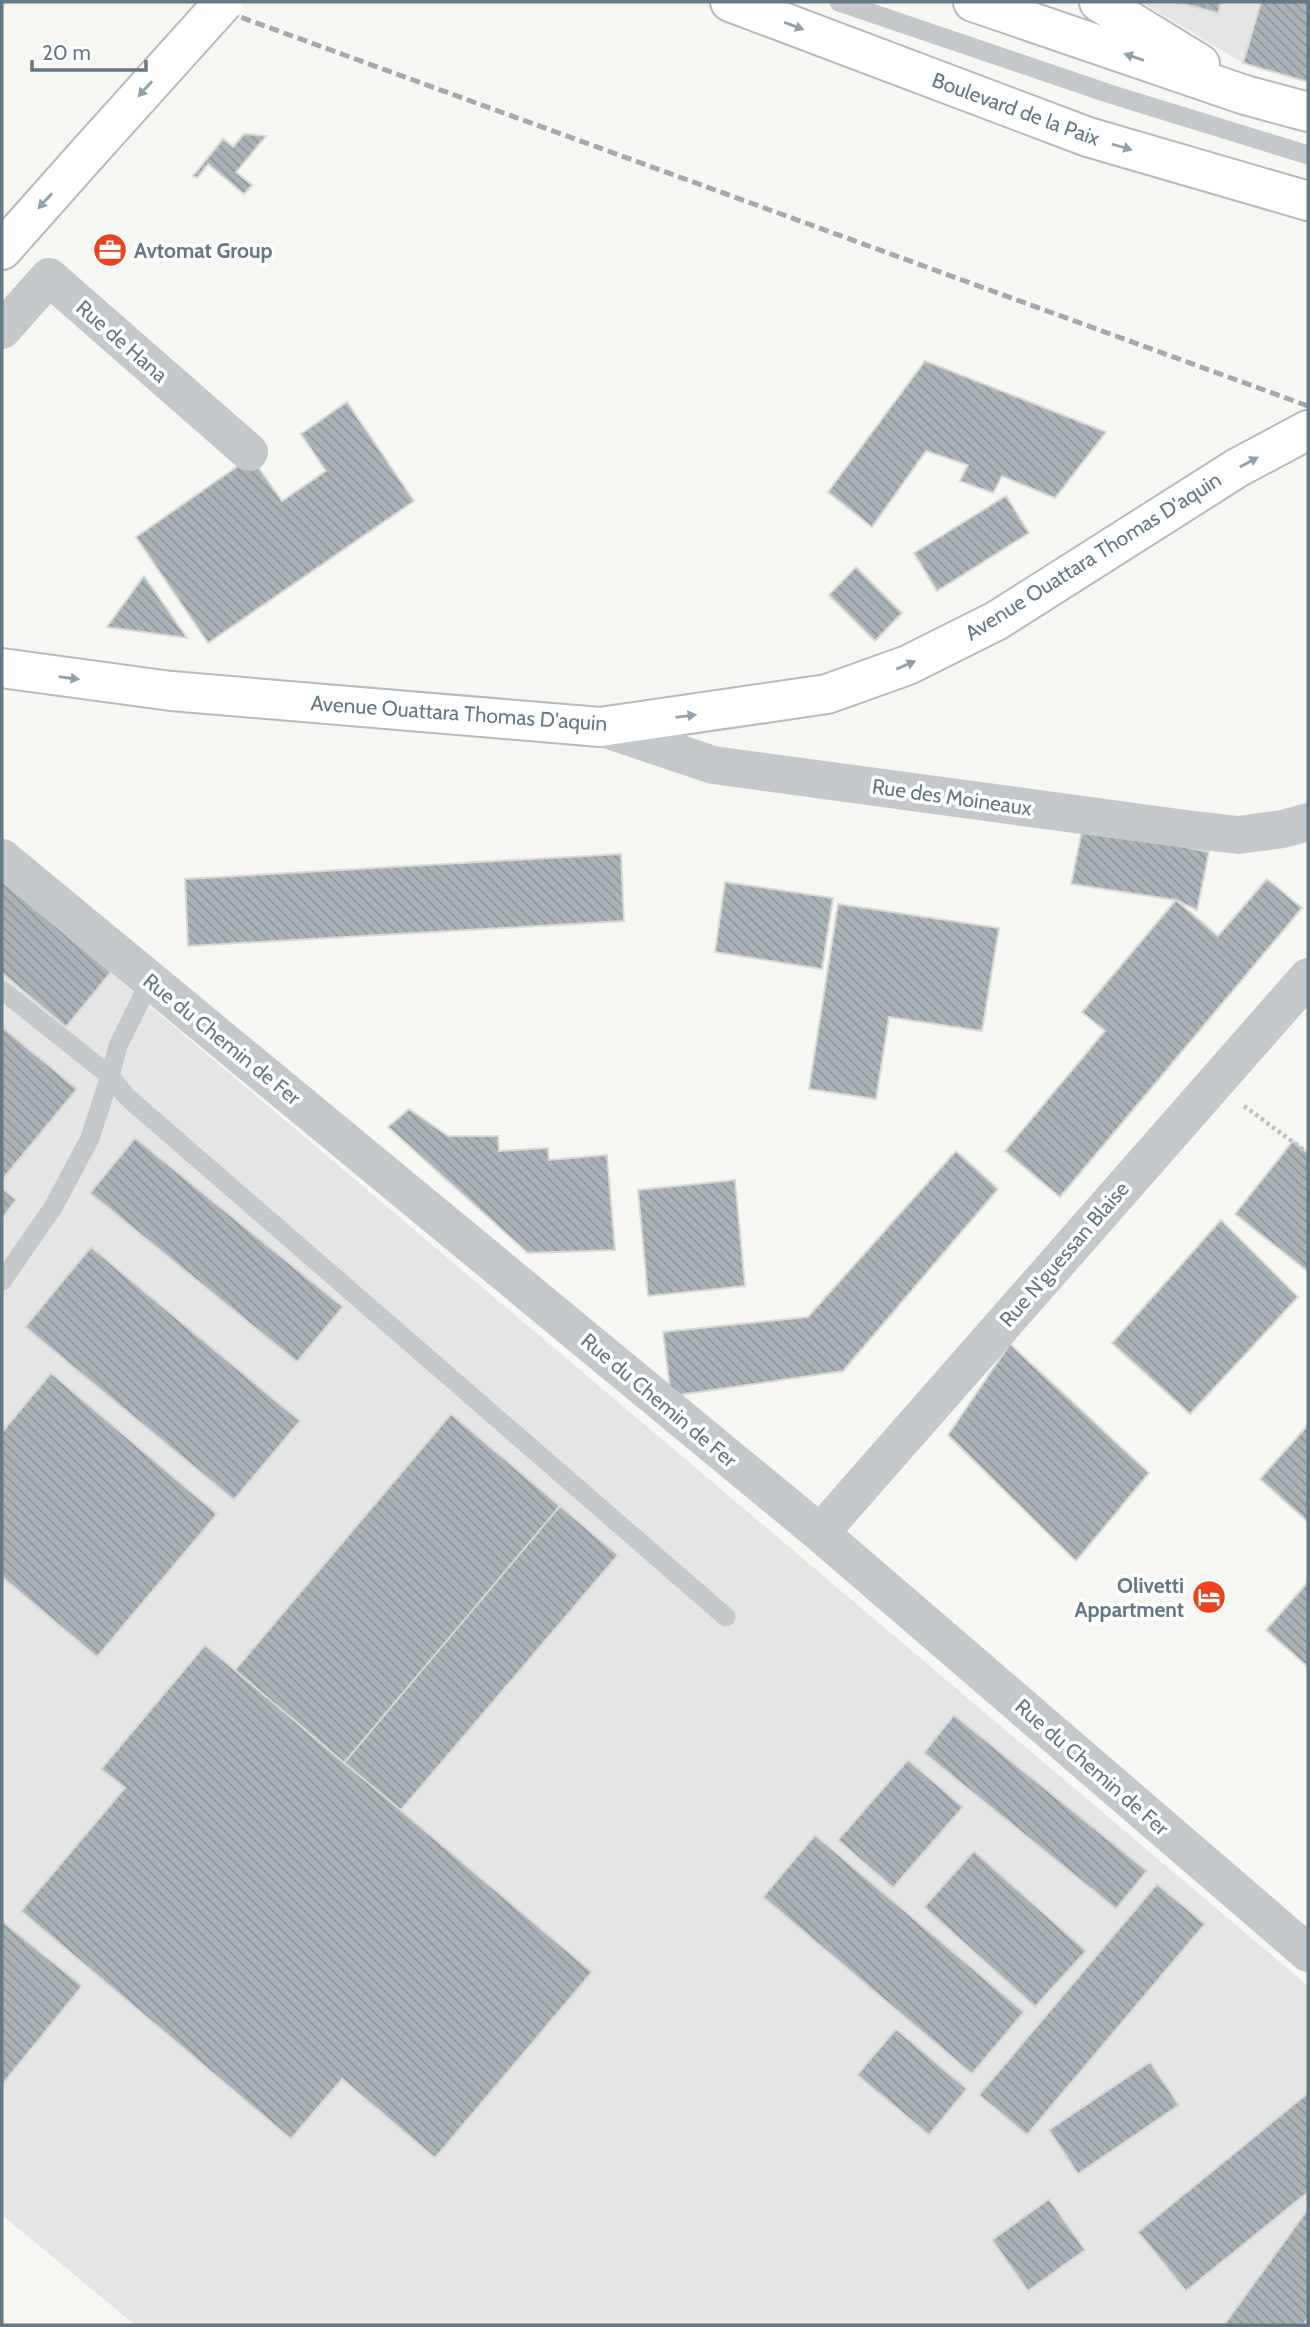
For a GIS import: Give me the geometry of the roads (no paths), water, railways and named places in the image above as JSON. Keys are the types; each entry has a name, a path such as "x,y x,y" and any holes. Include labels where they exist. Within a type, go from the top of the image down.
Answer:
{"main road":[{"path":"2,250 224,2"},
{"name":"Boulevard de la Paix","path":"730,2 1088,137 1308,201"},
{"path":"973,2 1245,95 1308,113"},
{"path":"1099,2 1174,47 1245,95"},
{"name":"Avenue Ouattara Thomas D'aquin","path":"2,668 171,691 600,727 827,694 908,665 996,621 1237,468 1308,430"}],"street":[{"name":"Rue de Hana","path":"2,330 48,278 249,452"},
{"name":"Rue des Moineaux","path":"600,727 713,765 1105,818 1238,835 1283,829 1308,822"},
{"name":"Rue du Chemin de Fer","path":"2,858 820,1533 1308,1953"},
{"name":"Rue N'guessan Blaise","path":"820,1533 1308,976"}],"lane":[{"name":"Boulevard de la Paix","path":"839,2 1110,94 1308,155"},
{"path":"2,1281 60,1195 90,1138 118,1046 150,981"},
{"path":"2,990 110,1076 127,1097 726,1616"}],"railway":[{"path":"199,2 1308,406"}],"place":[{"name":"Avtomat Group","path":"110,250"},
{"name":"Olivetti Appartment","path":"1209,1597"}]}
